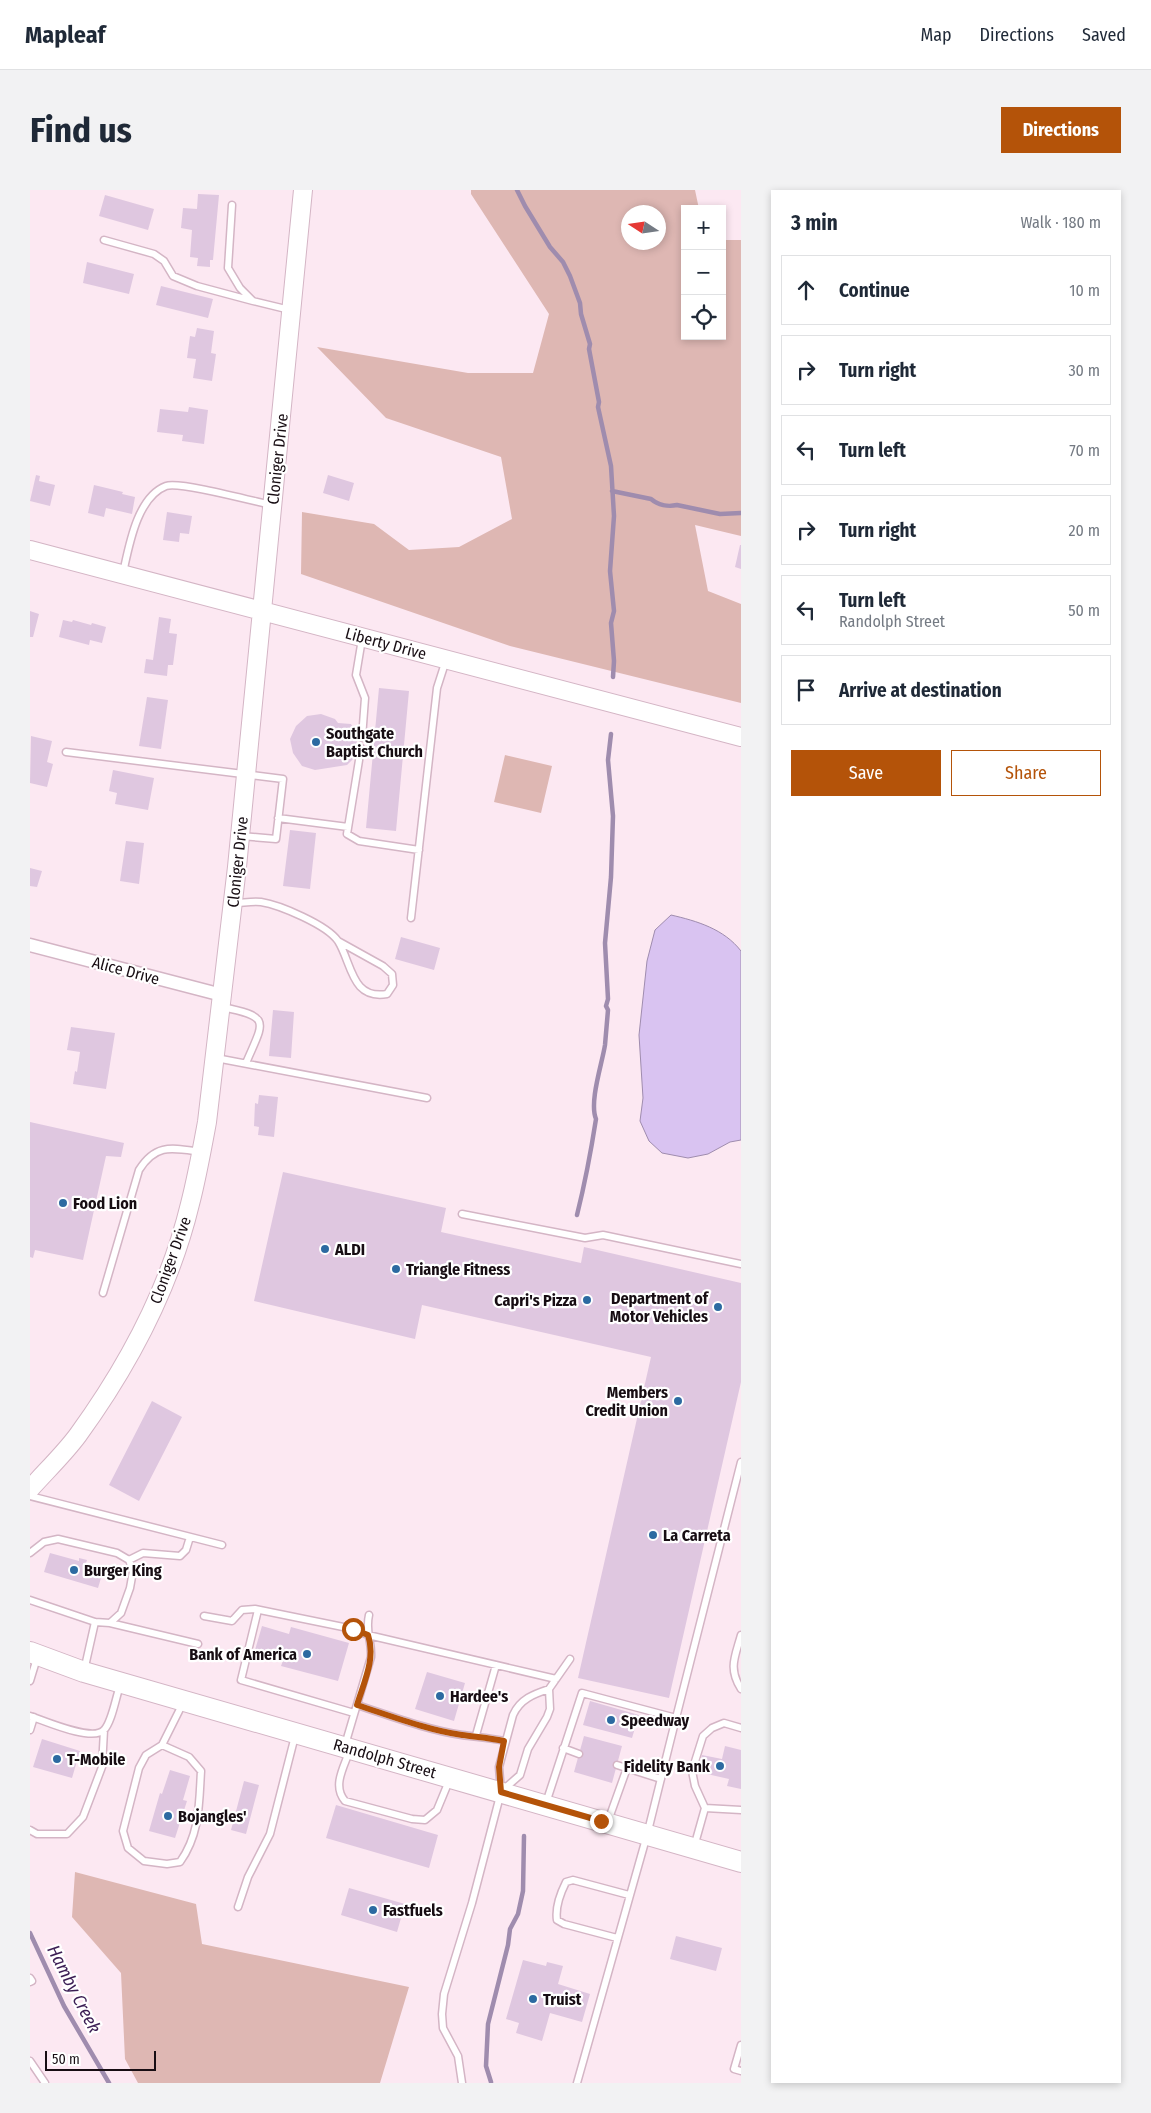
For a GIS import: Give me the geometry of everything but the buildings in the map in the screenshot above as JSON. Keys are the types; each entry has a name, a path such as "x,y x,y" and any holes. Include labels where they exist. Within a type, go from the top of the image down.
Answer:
{"main road":[{"name":"Cloniger Drive","path":"31,1488 78,1435 134,1349 175,1254 190,1205 201,1152 215,1058 233,903 303,190"},
{"name":"Liberty Drive","path":"30,550 741,737"},
{"name":"Randolph Street","path":"34,1653 84,1672 741,1862"}],"street":[{"name":"Alice Drive","path":"30,945 222,1001"}],"lane":[{"path":"232,205 228,268 240,288 252,301"},
{"path":"104,240 154,254 164,261 173,276 197,286 291,311"},
{"path":"123,574 139,516 146,503 157,491 167,485 197,489 272,506"},
{"path":"362,637 356,665 356,675 365,698 362,738"},
{"path":"412,918 437,688 446,659"},
{"path":"361,748 347,834 359,841 419,850"},
{"path":"66,752 283,779 276,839 240,836"},
{"path":"278,818 348,827"},
{"path":"233,903 261,902 282,908 321,927 338,941 383,966 392,974 393,985 387,994 378,996 366,992 356,983 338,941"},
{"path":"222,1001 249,1012 258,1019 260,1024 258,1035 246,1063"},
{"path":"215,1058 427,1098"},
{"path":"103,1292 139,1170 146,1159 156,1151 173,1148 201,1152"},
{"path":"462,1214 586,1238 603,1235 741,1264"},
{"path":"577,2083 647,1835 741,1462"},
{"path":"31,1488 222,1545"},
{"path":"128,1560 143,1552 180,1556 186,1550 190,1536"},
{"path":"30,1553 44,1542 58,1539 117,1552 128,1560 133,1571 130,1588 121,1612 110,1623"},
{"path":"30,1600 95,1622 110,1623 198,1644"},
{"path":"204,1616 232,1621 242,1610 258,1610 353,1629 368,1635 556,1679"},
{"path":"258,1610 241,1680 354,1713"},
{"path":"370,1615 367,1627 372,1646 371,1657 354,1713 339,1780 339,1789 345,1801 412,1820 425,1820 437,1810 450,1777"},
{"path":"84,1672 95,1622"},
{"path":"741,1635 732,1668 741,1689"},
{"path":"30,1681 34,1653"},
{"path":"462,2083 458,2056 443,2028 444,1994 472,1903 501,1792 499,1767 504,1741 517,1707 531,1695 549,1689 570,1660"},
{"path":"476,1735 496,1665"},
{"path":"733,1672 741,1672"},
{"path":"30,1830 37,1834 66,1834 83,1817 102,1767 104,1730 121,1682"},
{"path":"501,1792 520,1775 528,1749 550,1709 549,1689"},
{"path":"545,1805 582,1693 676,1718"},
{"path":"162,1745 188,1757 201,1771 198,1820 190,1848 180,1862 167,1864 144,1860 128,1848 123,1832 139,1768 146,1755 162,1745 184,1700"},
{"path":"357,1705 462,1735 476,1735 504,1741"},
{"path":"30,1730 32,1717 85,1734 92,1735 104,1730"},
{"path":"693,1848 705,1808 695,1786 692,1771 703,1736 712,1728 724,1723 741,1728"},
{"path":"238,1907 248,1877 270,1834 296,1732"},
{"path":"563,1748 579,1754"},
{"path":"617,1765 661,1779"},
{"path":"607,1823 627,1768"},
{"path":"705,1808 741,1810"},
{"path":"617,1938 564,1924 557,1920 556,1912 560,1893 566,1882 573,1880 629,1895"},
{"path":"741,2045 734,2069 741,2071"},
{"path":"30,2061 45,2083"}],"shaded area":[{"path":"471,190 695,190 698,205 681,205 681,340 726,340 726,240 741,240 741,536 695,525 708,591 741,604 741,703 510,646 301,574 302,512 374,524 409,550 459,547 512,519 501,457 386,418 317,347 468,373 533,373 549,314 471,194"},
{"path":"505,755 552,766 541,813 494,802"},
{"path":"671,915 709,927 727,937 741,951 741,1140 730,1142 708,1154 688,1158 662,1153 649,1141 640,1121 643,1098 639,1035 647,961 655,930"},
{"path":"75,1872 196,1904 202,1944 409,1987 380,2083 138,2083 125,2059 121,1973 72,1917"}],"waterway":[{"path":"517,190 550,247 563,262 570,276 580,303 581,314 590,344 589,349 599,402 598,407 611,466 614,516 610,571 614,611 611,623 614,661 613,677"},
{"path":"612,491 651,499 663,505 677,505 720,514 741,513"},
{"path":"577,1215 596,1119 594,1112 595,1093 605,1045 608,1010 606,1006 608,999 605,943 611,877 613,816 608,760 611,734"},
{"path":"491,2082 486,2066 488,2024 508,1945 510,1929 518,1914 523,1891 524,1836"},
{"name":"Hamby Creek","path":"30,1933 64,2006 109,2083"}],"place":[{"name":"Southgate Baptist Church","path":"316,742"},
{"name":"Food Lion","path":"63,1203"},
{"name":"ALDI","path":"325,1249"},
{"name":"Triangle Fitness","path":"396,1269"},
{"name":"Capri's Pizza","path":"587,1300"},
{"name":"Department of Motor Vehicles","path":"718,1307"},
{"name":"Members Credit Union","path":"678,1401"},
{"name":"La Carreta","path":"653,1535"},
{"name":"Burger King","path":"74,1570"},
{"name":"Bank of America","path":"307,1654"},
{"name":"Hardee's","path":"440,1696"},
{"name":"Speedway","path":"611,1720"},
{"name":"T-Mobile","path":"57,1759"},
{"name":"Fidelity Bank","path":"720,1766"},
{"name":"Bojangles'","path":"168,1816"},
{"name":"Fastfuels","path":"373,1910"},
{"name":"Truist","path":"533,1999"}],"route":[{"path":"353,1629 368,1635 372,1646 371,1657 357,1705 462,1735 476,1735 504,1741 499,1767 501,1792 601,1821"}]}
